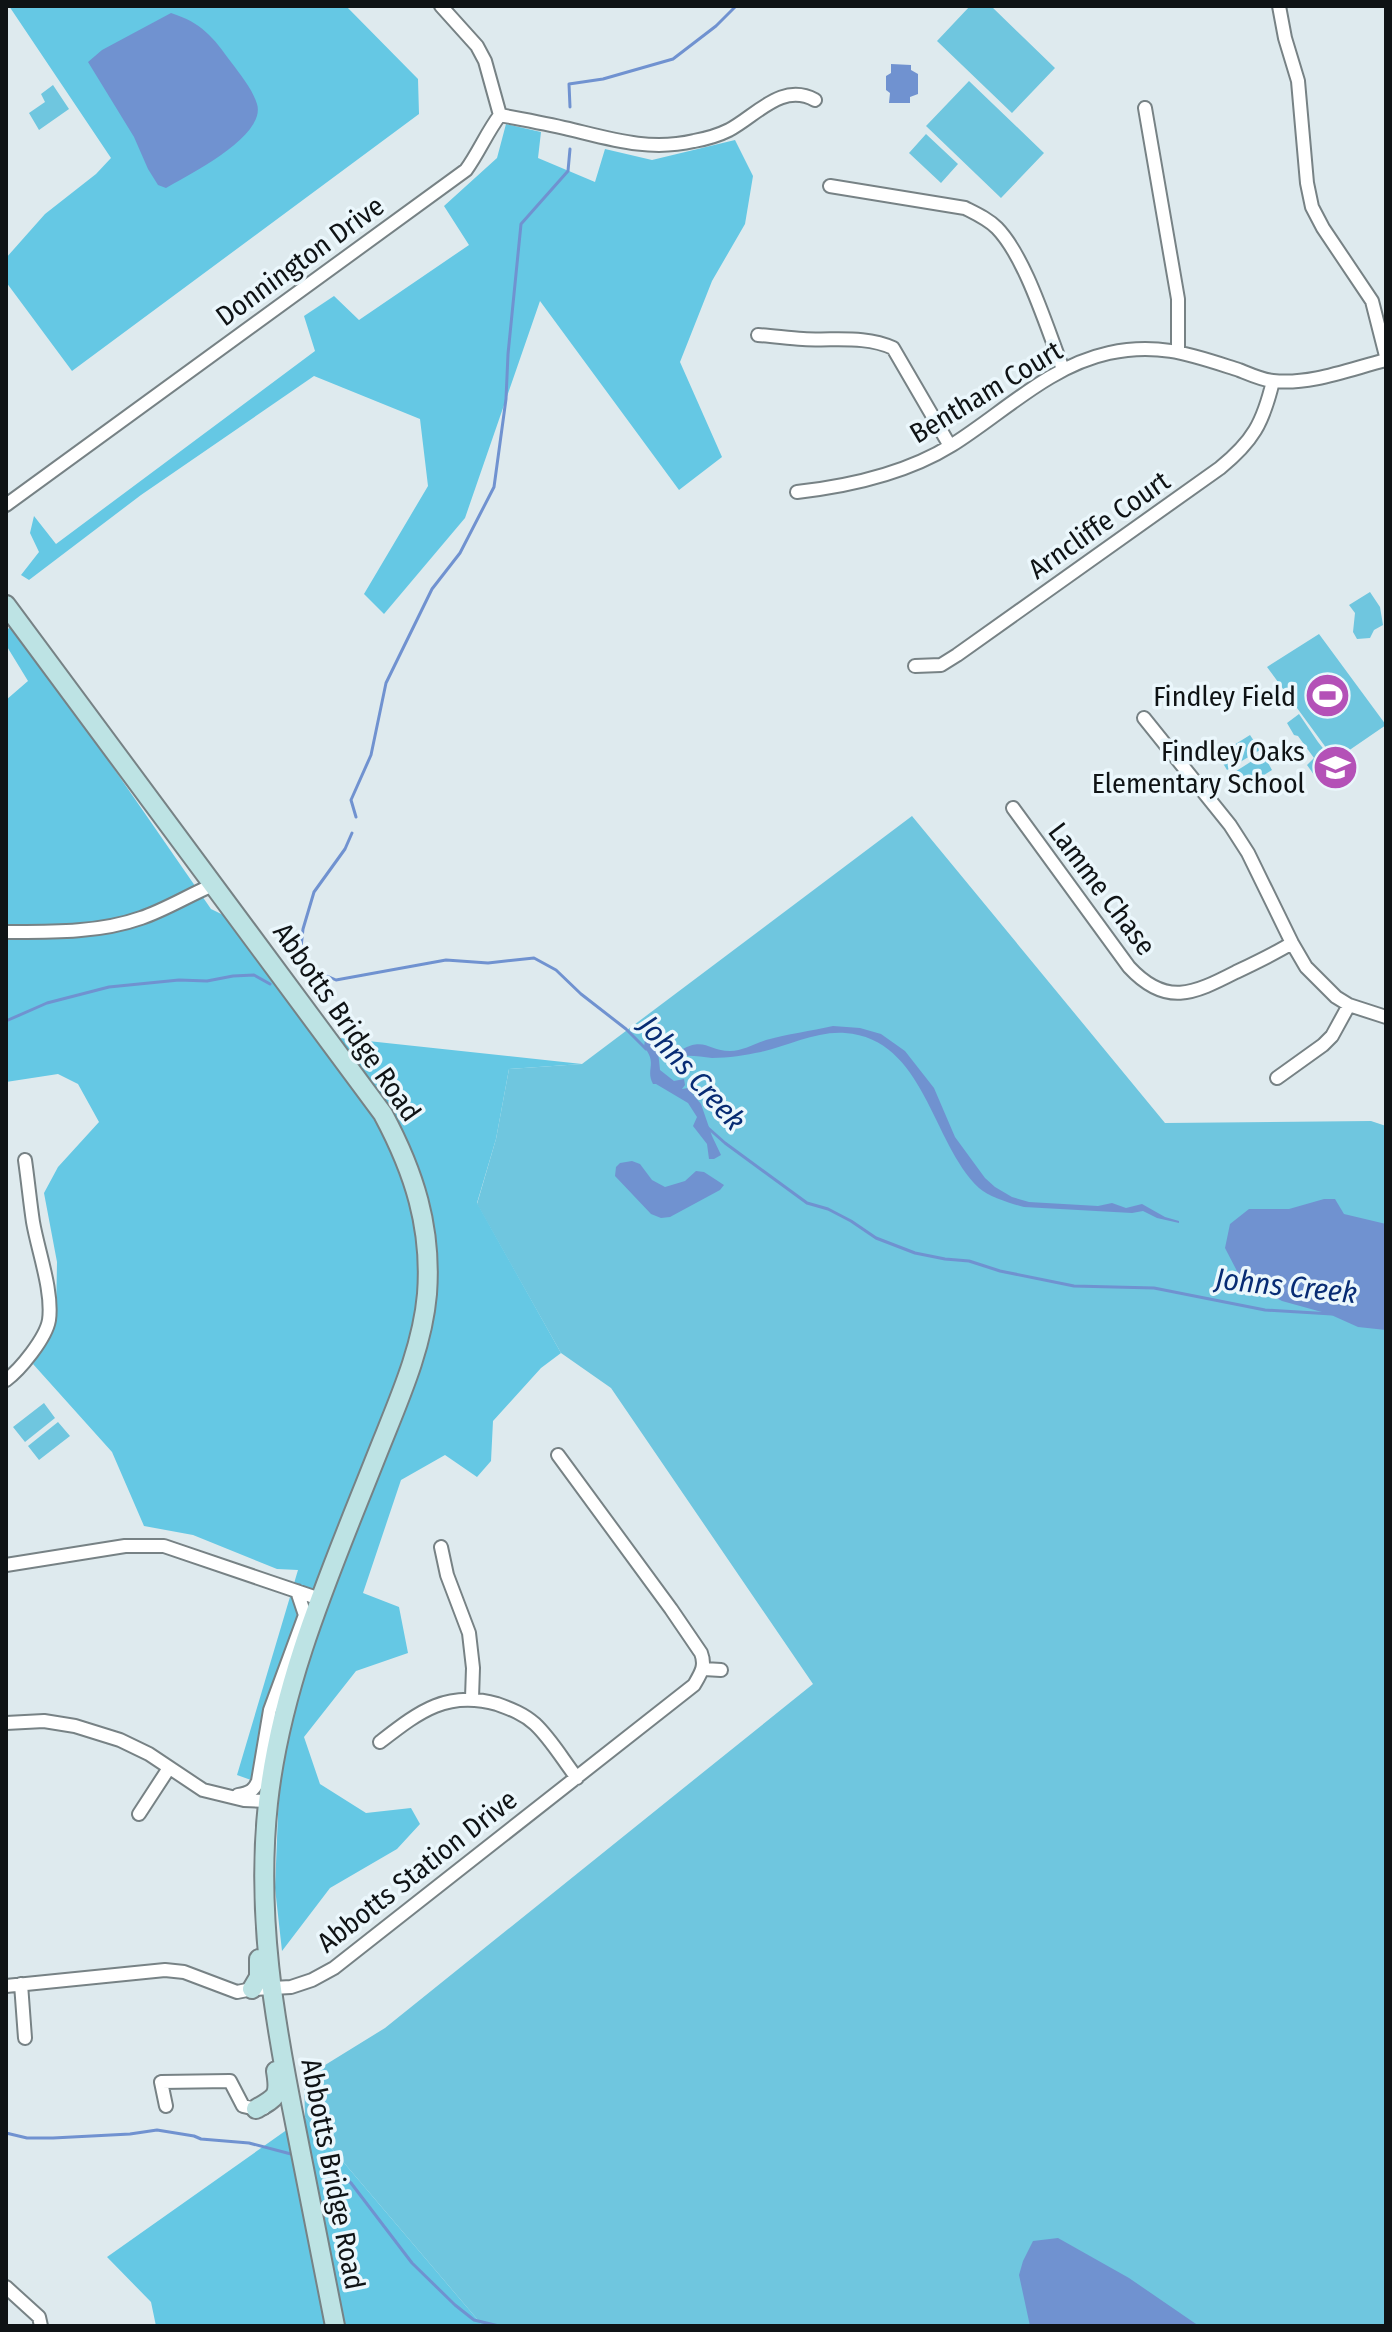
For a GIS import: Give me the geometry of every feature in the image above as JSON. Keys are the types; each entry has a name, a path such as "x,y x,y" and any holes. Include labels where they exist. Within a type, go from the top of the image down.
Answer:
{"main road":[{"name":"Abbotts Bridge Road","path":"6,605 383,1114 402,1150 424,1220 428,1265 421,1333 403,1388 320,1599 287,1697 276,1747 263,1854 261,1989 277,2033 335,2326"},
{"name":"Abbotts Bridge Road","path":"256,2109 275,2098 278,2092 270,2041 272,2034 277,2033"}],"street":[{"path":"441,6 477,46 485,61 500,115 622,143 657,147 693,142 726,131 782,96 803,94 815,100"},
{"path":"1279,6 1298,81 1312,207 1372,301 1386,358"},
{"path":"1145,108 1178,299 1178,351"},
{"name":"Donnington Drive","path":"6,505 466,170 500,115"},
{"path":"830,186 965,208 982,216 996,227 1020,263 1063,369"},
{"path":"758,335 862,340 880,342 893,348 950,446"},
{"name":"Bentham Court","path":"797,492 831,488 891,472 950,446 1063,369 1109,353 1143,349 1178,351 1273,381 1310,380 1386,358"},
{"name":"Arncliffe Court","path":"915,666 941,665 957,655 1238,454 1258,428 1273,381"},
{"path":"1144,718 1230,825 1248,853 1306,967 1349,1005 1386,1017"},
{"name":"Lamme Chase","path":"1013,808 1129,967 1154,988 1187,993 1206,988 1292,943"},
{"path":"6,932 106,927 141,918 213,885"},
{"path":"1277,1078 1332,1036 1349,1005"},
{"path":"6,1380 38,1343 49,1321 48,1298 33,1223 25,1160"},
{"path":"558,1455 679,1620 701,1653 704,1669 721,1670"},
{"path":"6,1565 125,1546 164,1546 320,1599"},
{"path":"441,1547 447,1575 469,1633 472,1698"},
{"path":"228,1796 251,1792 258,1781 270,1710 305,1615 297,1591"},
{"name":"Abbotts Station Drive","path":"6,1986 165,1970 184,1972 237,1992 291,1987 312,1980 334,1968 577,1778 694,1685 704,1669"},
{"path":"380,1742 412,1717 437,1704 472,1698 510,1708 524,1716 537,1726 577,1778"},
{"path":"6,1723 44,1721 75,1726 120,1740 149,1754 203,1790 268,1801"},
{"path":"139,1814 169,1768"},
{"path":"21,1984 25,2038"},
{"path":"166,2106 161,2082 230,2081 243,2106 292,2111"},
{"path":"6,2287 39,2317 41,2326"}],"shaded area":[{"path":"9,6 346,6 418,79 419,114 72,371 6,282 6,258 45,214 96,174 111,158"},
{"path":"970,6 991,6 1055,68 1012,113 937,41"},
{"path":"969,81 1044,153 1001,198 926,126"},
{"path":"53,85 69,109 39,130 29,113 45,102 41,94"},
{"path":"506,124 541,132 538,158 595,182 605,149 652,160 735,140 753,176 745,224 712,281 680,362 722,457 679,490 540,301 465,518 384,614 364,594 428,486 420,419 314,376 141,495 29,580 21,575 39,552 30,533 34,516 56,544 315,351 304,316 334,296 359,320 469,245 444,206 497,158"},
{"path":"926,134 958,164 941,183 909,153"},
{"path":"1370,592 1380,607 1383,625 1374,630 1370,638 1357,639 1353,632 1355,613 1349,605"},
{"path":"11,627 45,669 211,909 260,933 340,1038 582,1064 509,1069 496,1139 477,1203 561,1353 541,1368 493,1421 491,1461 477,1477 445,1455 401,1480 363,1593 399,1607 408,1653 356,1671 304,1737 320,1784 366,1813 411,1808 420,1824 397,1849 330,1888 282,1951 275,1888 279,1790 237,1775 298,1570 277,1569 193,1535 144,1526 112,1452 33,1364 56,1318 57,1262 44,1193 58,1167 99,1122 78,1084 58,1074 6,1082 6,700 28,681 6,645 6,630"},
{"name":"Findley Field","path":"1319,634 1386,725 1335,760 1267,667"},
{"path":"1299,714 1338,767 1327,785 1317,779 1307,765 1314,758 1287,723"},
{"path":"1250,735 1260,750 1227,770 1218,755"},
{"path":"1263,754 1272,770 1240,790 1230,775"},
{"path":"912,816 1165,1123 1371,1121 1386,1126 1386,2326 483,2326 305,2117 304,2078 385,2028 813,1684 611,1388 561,1353 477,1204 496,1139 509,1069 582,1064"},
{"path":"44,1403 55,1418 25,1442 13,1427"},
{"path":"58,1422 70,1436 39,1460 28,1446"},
{"path":"305,2117 483,2326 156,2326 151,2302 107,2257"}],"water":[{"path":"171,13 199,26 218,45 253,93 257,116 250,129 224,153 166,188 158,185 148,169 134,137 88,62 102,50"},
{"path":"891,64 911,65 911,70 918,74 918,94 910,97 910,103 889,103 886,76 891,73"},
{"path":"833,1026 860,1028 881,1034 905,1051 934,1088 955,1137 985,1178 1012,1197 1029,1202 1098,1206 1112,1203 1126,1208 1142,1204 1179,1223 1143,1211 1024,1207 983,1191 963,1168 910,1073 893,1053 872,1039 834,1033 743,1055 712,1058 682,1056 683,1049 696,1044 734,1051 766,1040"},
{"path":"645,1040 658,1051 660,1070 674,1081 684,1079 682,1089 688,1088 701,1104 721,1155 709,1159 707,1144 693,1126 697,1117 688,1103 653,1084"},
{"path":"632,1161 640,1164 652,1180 665,1187 685,1181 696,1171 704,1172 724,1185 670,1217 661,1218 651,1214 615,1176 620,1163"},
{"path":"1335,1199 1344,1214 1386,1224 1386,1330 1358,1327 1329,1314 1282,1301 1238,1273 1225,1248 1230,1224 1249,1209 1289,1209"},
{"path":"1058,2238 1129,2278 1199,2326 1030,2326 1019,2275 1023,2261 1033,2241"}],"waterway":[{"path":"570,107 569,84 603,79 673,59 716,26 736,6"},
{"path":"356,817 351,800 371,755 386,683 432,589 460,553 494,487 506,399 521,224 568,171 570,149"},
{"path":"304,966 301,947 303,929 314,892 345,849 352,833"},
{"name":"Johns Creek","path":"304,966 336,980 446,960 488,963 534,958 556,970 646,1049"},
{"name":"Johns Creek","path":"6,1021 47,1003 109,987 254,975 270,984"},
{"name":"Johns Creek","path":"707,1127 807,1203 828,1209 876,1238 915,1253 969,1261 1000,1271 1074,1286 1154,1288 1265,1310 1332,1314"},
{"path":"6,2133 27,2138 53,2138 157,2130 201,2139 249,2143 291,2154"},
{"path":"328,2165 351,2183 412,2263 455,2305 474,2320 499,2326"}],"place":[{"name":"Findley Field","path":"1327,696"},
{"name":"Findley Oaks Elementary School","path":"1336,767"}]}
